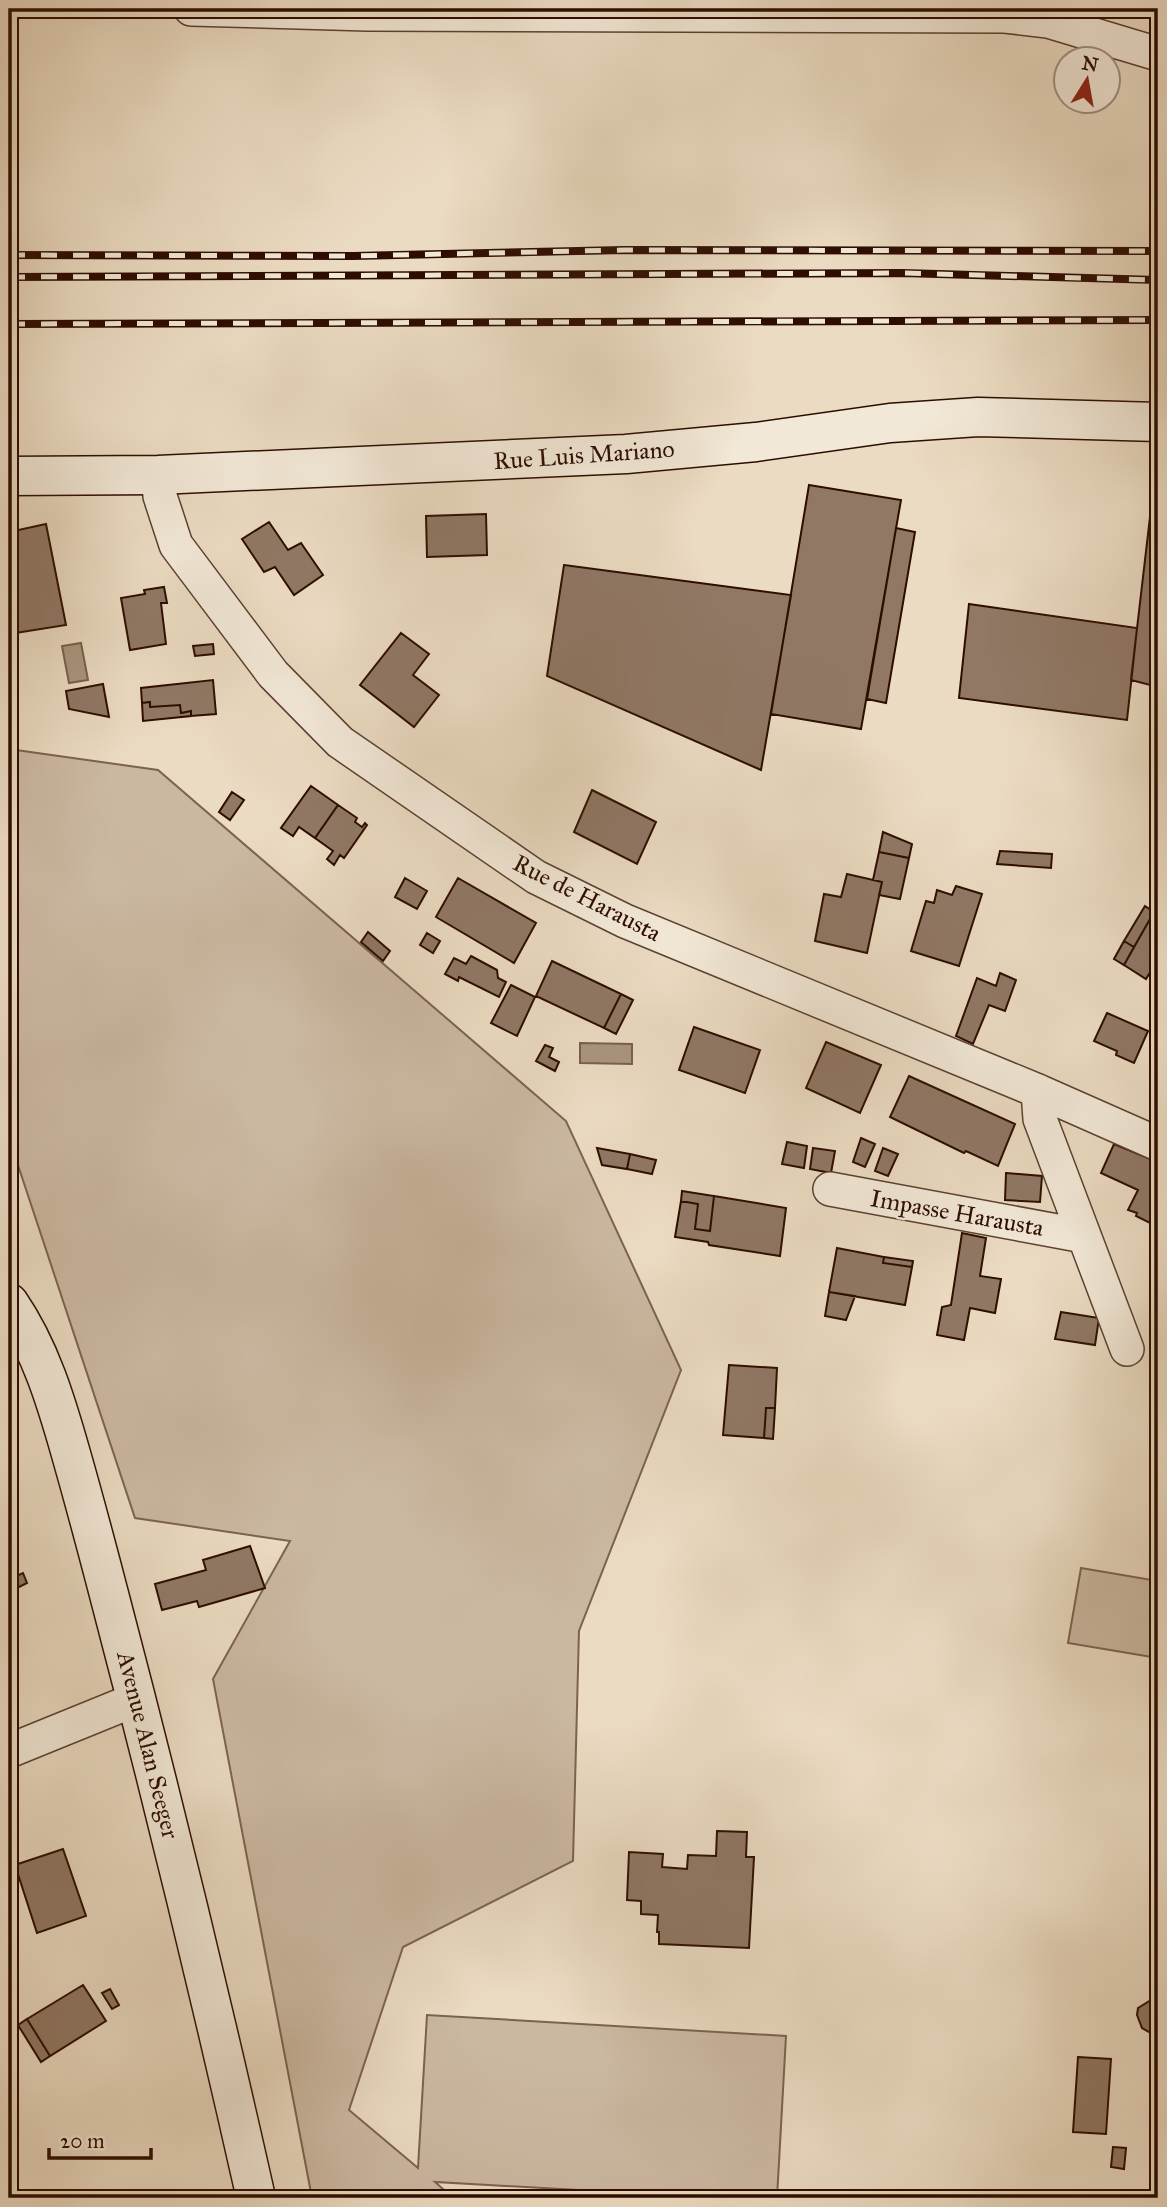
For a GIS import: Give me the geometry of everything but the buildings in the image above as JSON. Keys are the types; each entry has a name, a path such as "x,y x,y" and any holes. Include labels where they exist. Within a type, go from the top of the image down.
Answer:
{"street":[{"path":"191,9 1005,16 1048,21 1158,54"},
{"name":"Rue Luis Mariano","path":"9,477 158,475 626,454 756,442 890,423 978,417 1158,422"},
{"name":"Rue de Harausta","path":"158,475 160,496 176,545 273,674 340,742 536,877 625,921 1038,1091 1158,1144"},
{"name":"Impasse Harausta","path":"1038,1091 1040,1119 1127,1349"},
{"name":"Impasse Harausta","path":"830,1189 1084,1236"},
{"name":"Avenue Alan Seeger","path":"9,1303 21,1321 53,1391 86,1507 217,2022 256,2198"},
{"path":"9,1751 136,1699"}],"shaded area":[{"path":"81,643 88,680 69,683 62,646"},
{"path":"9,749 158,770 566,1121 681,1370 579,1631 573,1861 403,1947 349,2110 418,2168 427,2015 786,2036 777,2198 720,2198 435,2182 453,2198 312,2198 213,1679 290,1541 135,1518 9,1138"},
{"path":"580,1043 632,1044 632,1064 580,1063"},
{"path":"1081,1568 1158,1581 1158,1658 1068,1643"}],"railway":[{"path":"9,255 353,256 624,250 1158,251"},
{"path":"9,277 902,273 1158,280"},
{"path":"9,324 1158,320"}]}
